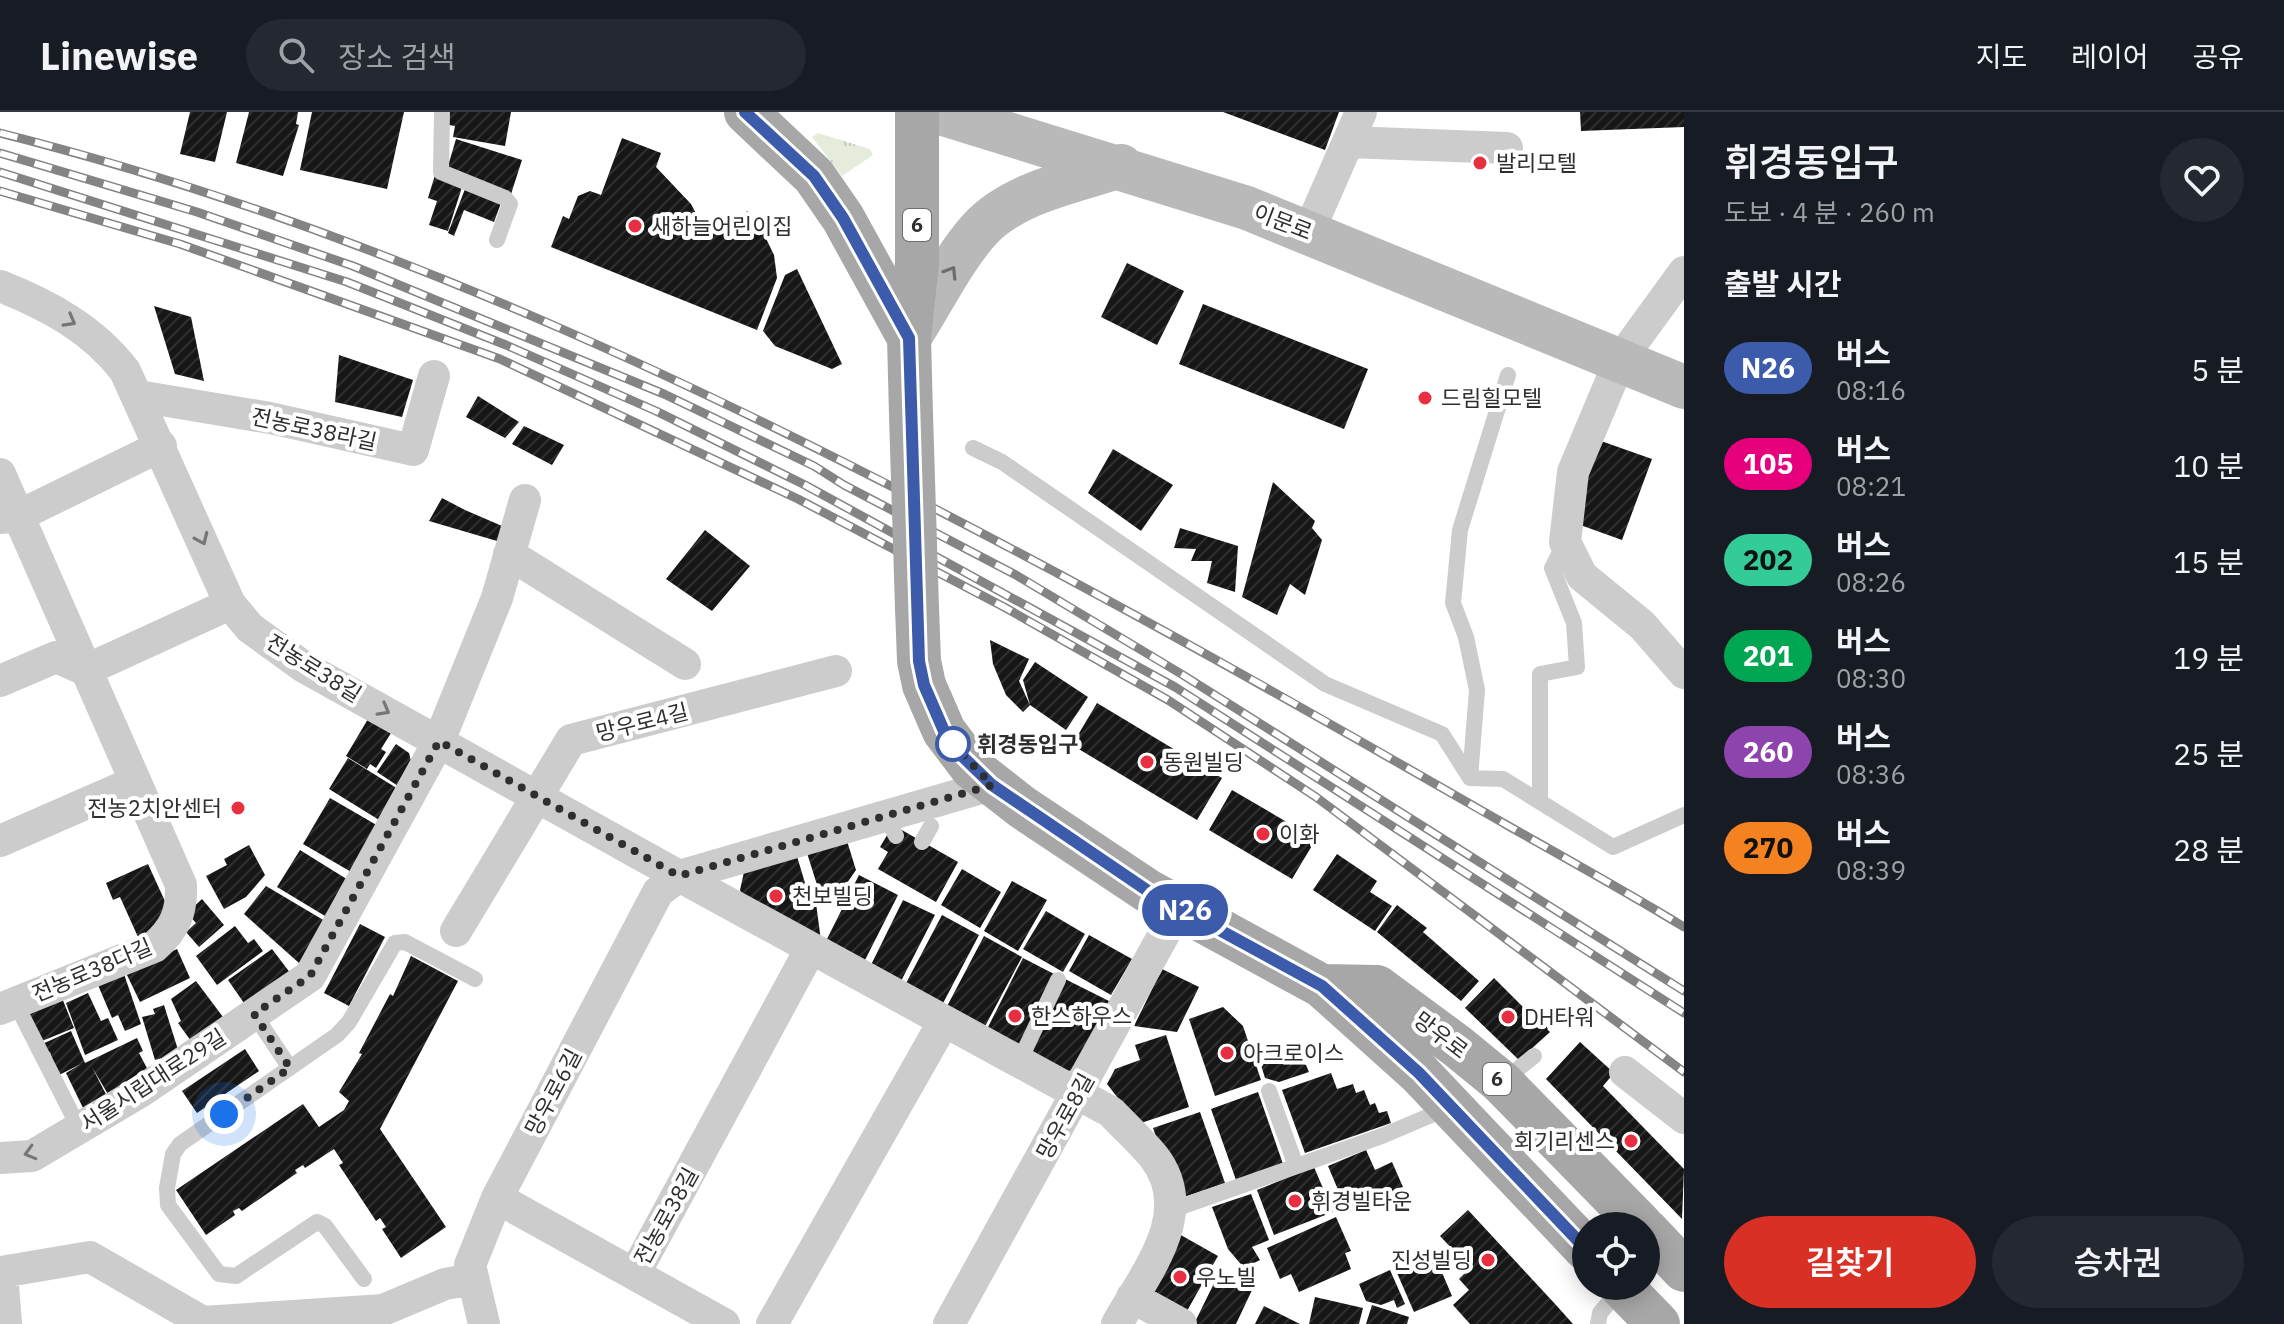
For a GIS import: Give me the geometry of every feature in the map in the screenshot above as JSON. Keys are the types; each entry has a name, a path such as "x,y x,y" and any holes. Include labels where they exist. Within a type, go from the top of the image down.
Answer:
{"main road":[{"path":"746,112 814,176 843,218 909,338 968,245 993,217 1038,194 1121,166"},
{"name":"망우로","path":"917,112 917,263 909,338 911,415 919,661 933,710 959,753 992,785 1148,891 1322,986 1363,1020 1451,1106 1572,1234"},
{"name":"이문로","path":"937,112 987,119 1309,231 1684,387"},
{"name":"망우로","path":"1322,986 1377,987 1518,1069 1631,1212"},
{"name":"망우로","path":"1660,1245 1684,1270"}],"street":[{"path":"1309,231 1361,112"},
{"path":"1348,142 1507,148"},
{"path":"1684,272 1620,360 1573,472 1565,542 1582,576 1642,625 1684,673"},
{"name":"전농로38길","path":"0,286 79,325 108,349 138,396 230,604 250,628 304,667 1111,1112 1155,1158 1173,1197 1172,1210"},
{"name":"전농로38라길","path":"138,396 270,418 413,450 434,376"},
{"path":"9,517 161,446"},
{"name":"전농로38다길","path":"0,474 9,517 86,670 181,885 182,902 177,921 169,934 154,947 8,1006"},
{"name":"서울시립대로29길","path":"0,1158 32,1156 215,1041 310,976 439,741 497,598 525,500"},
{"path":"509,554 685,664"},
{"path":"0,681 56,657 86,670 230,604"},
{"name":"망우로4길","path":"456,931 571,740 836,671"},
{"path":"0,841 135,782"},
{"path":"679,876 891,827 992,785"},
{"name":"망우로6길","path":"484,1324 470,1265 497,1198 658,892 679,876"},
{"name":"망우로8길","path":"949,1324 1179,907"},
{"name":"전농로38길","path":"635,1273 811,948"},
{"path":"772,1324 944,1021"},
{"path":"1625,1072 1684,1118"},
{"path":"497,1198 724,1324"},
{"path":"1172,1210 1169,1229 1125,1310 1181,1324"},
{"path":"6,1324 2,1272 90,1257 200,1323 383,1310 445,1284 472,1279"}],"lane":[{"path":"442,112 441,172 505,198 510,204 497,240"},
{"path":"1470,778 1477,690 1466,637 1453,603 1460,530 1508,375"},
{"path":"973,448 1002,462 1325,684 1442,734 1470,778"},
{"path":"1540,802 1540,674 1577,667 1574,623 1552,568 1565,542"},
{"path":"1470,778 1503,779 1613,847 1684,815"},
{"path":"922,842 931,826"},
{"path":"364,1279 325,1226 317,1222 236,1276 225,1277 214,1268 168,1205 167,1188 176,1148 343,1029 395,943 405,942 475,979"},
{"path":"1019,1062 1058,980"},
{"name":"전농로38다길","path":"8,1006 79,1128"},
{"path":"254,1014 290,1068"},
{"path":"1269,1091 1296,1166"},
{"path":"1172,1210 1382,1136 1451,1106"},
{"path":"1598,1324 1600,1313 1637,1305"}],"green space":[{"path":"818,133 870,149 873,155 842,176 812,137"}],"building":[{"path":"190,112 227,112 215,162 180,154"},
{"path":"249,112 298,112 296,124 299,125 283,176 236,163"},
{"path":"312,112 404,112 387,189 300,170"},
{"path":"447,112 511,112 505,146 453,137 455,126 449,125"},
{"path":"1223,112 1339,112 1325,150"},
{"path":"1580,112 1684,112 1684,127 1581,131"},
{"path":"622,138 661,153 656,167 691,204 700,221 701,236 705,237 710,224 737,235 747,211 759,224 774,255 777,278 757,330 551,247 563,216 569,219 578,196 590,191 601,195"},
{"path":"456,139 522,160 511,194 446,173"},
{"path":"435,175 463,184 448,231 429,225 437,201 428,198"},
{"path":"465,189 501,203 494,222 464,210 454,236 448,233"},
{"path":"1127,263 1184,291 1157,345 1101,317"},
{"path":"797,269 842,364 832,369 775,346 763,331 785,275"},
{"path":"1203,304 1368,369 1344,429 1179,364"},
{"path":"154,306 191,317 204,381 175,374"},
{"path":"339,355 413,380 402,417 335,402"},
{"path":"478,396 519,422 505,438 466,417"},
{"path":"524,426 564,445 552,465 512,444"},
{"path":"1601,441 1652,459 1622,540 1572,522"},
{"path":"1113,449 1173,485 1141,531 1088,493"},
{"path":"1273,482 1315,521 1312,528 1322,540 1305,595 1290,584 1277,615 1242,597"},
{"path":"442,498 509,529 497,541 429,521"},
{"path":"1180,528 1238,546 1235,592 1207,583 1212,561 1191,561 1196,549 1174,548"},
{"path":"705,530 750,566 712,611 666,579"},
{"path":"990,640 1029,659 1019,681 1030,705 1023,712 1006,695 993,664"},
{"path":"1035,662 1088,697 1066,730 1030,705 1023,680"},
{"name":"동원빌딩","path":"1097,703 1222,778 1197,820 1072,745"},
{"path":"368,719 391,733 381,749 386,752 376,768 370,764 367,769 346,756"},
{"path":"396,744 409,753 412,765 398,786 377,772"},
{"path":"348,758 403,792 384,823 329,789"},
{"name":"이화","path":"1232,790 1316,839 1292,879 1209,830"},
{"path":"330,798 380,827 353,873 303,844"},
{"path":"900,829 958,862 936,902 878,869 888,852 880,847 889,832"},
{"path":"847,841 856,870 838,896 840,903 824,907 807,853"},
{"path":"249,845 265,875 246,897 224,909 206,876 227,865 224,859"},
{"path":"300,850 353,883 330,919 277,887"},
{"name":"천보빌딩","path":"796,853 811,903 816,903 821,941 744,899 740,890 744,872"},
{"path":"1337,854 1377,881 1370,892 1392,906 1375,931 1313,890"},
{"path":"148,864 174,921 138,937 120,897 113,900 106,883"},
{"path":"962,869 1001,892 980,928 941,905"},
{"path":"859,875 898,895 864,962 825,943"},
{"path":"1012,881 1047,900 1018,951 984,931"},
{"path":"266,886 325,921 314,944 299,963 244,914"},
{"path":"202,899 224,925 199,947 186,932 196,923 187,913"},
{"path":"903,900 935,915 900,983 870,967"},
{"path":"1397,905 1427,928 1423,932 1479,981 1461,1001 1377,932"},
{"path":"1046,911 1085,934 1063,972 1023,949"},
{"path":"942,915 979,935 941,1007 904,987"},
{"path":"360,924 385,937 349,1006 324,993"},
{"path":"235,926 248,943 254,939 263,951 217,985 196,956"},
{"path":"1089,935 1132,959 1111,995 1069,971"},
{"path":"984,936 1022,957 982,1032 944,1012"},
{"path":"177,949 190,978 140,1002 126,973"},
{"path":"272,949 291,974 246,1006 228,980"},
{"path":"411,956 458,981 380,1129 446,1227 401,1258 382,1229 386,1227 380,1218 376,1221 339,1165 343,1163 334,1149 305,1168 303,1165 295,1170 297,1173 242,1211 239,1208 233,1211 235,1215 206,1235 176,1190 303,1104 319,1127 344,1110 349,1101 339,1092 362,1054 359,1053 390,994 393,996"},
{"name":"한스하우스","path":"1023,958 1056,975 1017,1052 984,1035"},
{"path":"1162,969 1199,987 1177,1032 1134,1026"},
{"path":"124,974 141,1024 125,1031 118,1015 112,1018 98,985"},
{"name":"DH타워","path":"1494,978 1529,1013 1533,1008 1551,1026 1547,1029 1550,1032 1519,1060 1465,1008"},
{"path":"1065,979 1109,1001 1077,1068 1059,1075 1026,1057"},
{"path":"196,981 223,1017 191,1041 178,1023 181,1021 171,999"},
{"path":"88,993 101,1021 108,1018 118,1040 85,1055 66,1003"},
{"path":"62,998 74,1028 37,1043 23,1009"},
{"path":"164,1005 179,1053 155,1060 142,1017 155,1014 153,1009"},
{"name":"아크로이스","path":"1223,1007 1243,1026 1261,1080 1215,1096 1189,1019"},
{"path":"71,1031 85,1063 137,1038 143,1051 139,1053 149,1072 109,1096 92,1067 111,1104 84,1110 66,1073 81,1064 57,1076 50,1052 44,1054 40,1045"},
{"path":"1166,1035 1189,1107 1138,1124 1107,1084 1115,1069 1140,1060 1135,1045"},
{"name":"회기리센스","path":"1580,1042 1614,1073 1603,1086 1684,1169 1682,1219 1546,1079"},
{"path":"245,1049 259,1071 197,1113 182,1091"},
{"path":"1263,1050 1306,1065 1309,1072 1279,1082 1265,1078 1257,1052"},
{"path":"1331,1073 1337,1089 1353,1084 1356,1093 1364,1090 1370,1105 1375,1103 1379,1113 1387,1111 1391,1123 1305,1153 1282,1090"},
{"path":"1258,1092 1283,1164 1236,1180 1211,1109"},
{"path":"1200,1112 1225,1183 1178,1199 1153,1128"},
{"path":"1366,1150 1375,1170 1392,1162 1403,1187 1347,1211 1328,1166"},
{"name":"휘경빌타운","path":"1314,1167 1333,1212 1274,1235 1257,1190"},
{"path":"1251,1194 1269,1240 1252,1247 1260,1260 1244,1268 1228,1249 1212,1207"},
{"name":"진성빌딩","path":"1468,1210 1573,1324 1470,1324 1453,1305 1469,1290 1459,1279 1470,1268 1440,1236"},
{"path":"1336,1217 1351,1251 1345,1253 1351,1269 1299,1292 1291,1274 1280,1279 1267,1248"},
{"name":"우노빌","path":"1179,1234 1218,1256 1183,1318 1153,1301 1149,1285"},
{"path":"1432,1249 1452,1296 1414,1312 1394,1266"},
{"path":"1390,1270 1405,1304 1397,1308 1394,1300 1381,1305 1366,1301 1359,1284"},
{"path":"1220,1271 1253,1288 1236,1324 1194,1324"},
{"path":"1315,1297 1363,1308 1359,1324 1309,1324"},
{"path":"1372,1305 1409,1317 1407,1324 1366,1324"},
{"path":"1264,1306 1300,1324 1255,1324"}],"railway":[{"path":"0,133 144,173 285,219 425,272 562,329 697,391 832,456 1148,622 1684,927"},
{"path":"0,153 197,212 353,266 664,394 814,466 844,485 1016,575 1183,675 1684,991"},
{"path":"0,172 347,282 506,345 656,411 805,485 1175,687 1684,1013"},
{"path":"0,191 180,244 500,359 798,499 1004,607 1168,700 1316,797 1684,1072"}],"bus line":[{"name":"N26","path":"745,112 814,176 843,218 909,338 919,661 933,710 959,753 972,768 1022,807 1148,891 1322,986 1419,1073 1572,1234"}],"place":[{"name":"발리모텔","path":"1480,163"},
{"name":"새하늘어린이집","path":"635,226"},
{"name":"드림힐모텔","path":"1425,398"},
{"name":"휘경동입구","path":"953,744"},
{"name":"동원빌딩","path":"1147,762"},
{"name":"전농2치안센터","path":"238,808"},
{"name":"이화","path":"1263,834"},
{"name":"천보빌딩","path":"776,896"},
{"name":"한스하우스","path":"1015,1016"},
{"name":"DH타워","path":"1508,1017"},
{"name":"아크로이스","path":"1227,1053"},
{"name":"회기리센스","path":"1631,1141"},
{"name":"휘경빌타운","path":"1295,1201"},
{"name":"진성빌딩","path":"1488,1260"},
{"name":"우노빌","path":"1180,1277"}],"route":[{"path":"224,1114 290,1068 254,1014 310,976 439,741 679,876 992,785 972,768 953,744"}]}
